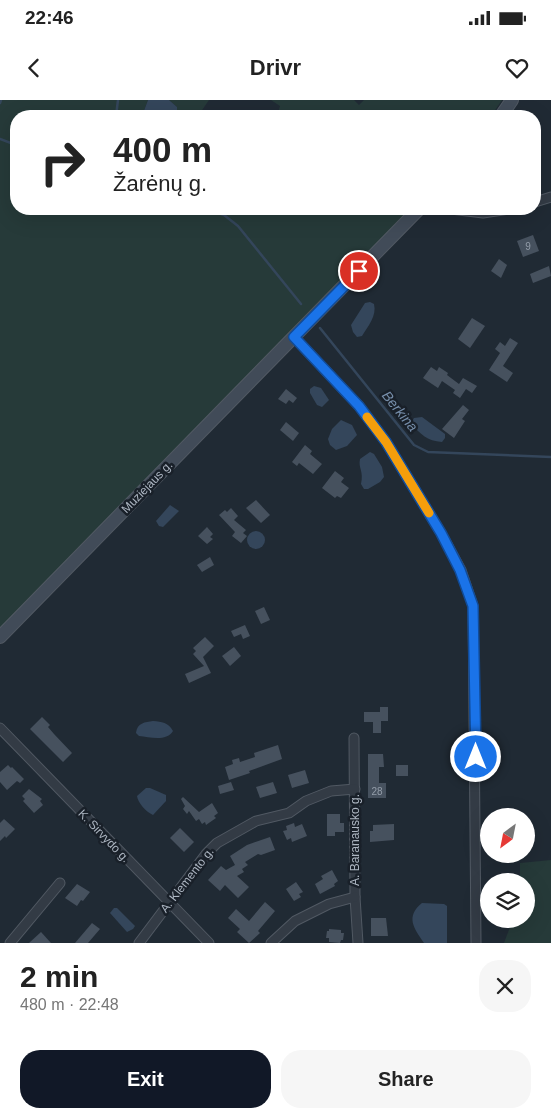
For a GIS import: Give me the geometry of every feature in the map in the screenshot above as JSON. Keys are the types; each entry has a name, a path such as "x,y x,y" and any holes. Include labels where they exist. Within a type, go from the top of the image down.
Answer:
{"main road":[{"name":"Muziejaus g.","path":"0,638 413,215"}],"street":[{"path":"294,337 359,406 386,442 441,533 460,570 473,606 476,943"},
{"name":"K. Sirvydo g.","path":"0,728 209,943"},
{"name":"A. Baranausko g.","path":"354,738 355,897 358,943"},
{"name":"A. Klemento g.","path":"139,943 206,854 217,843 256,821 289,813 306,801 331,791 355,790"},
{"path":"10,943 60,883"},
{"path":"271,943 294,921 329,904 355,897"}],"green space":[{"path":"0,100 148,100 144,110 10,110 10,215 405,215 0,629"},
{"path":"169,100 209,100 202,110 177,110 177,107"},
{"path":"271,100 354,100 359,105 364,100 502,100 495,110 279,110 280,106"},
{"path":"551,860 551,943 504,943 510,928 535,928 535,873 520,873 520,863"}],"water":[{"path":"148,100 169,100 177,107 177,110 144,110"},
{"path":"370,302 374,304 375,308 373,317 362,336 357,337 351,325 365,303"},
{"path":"314,386 321,388 329,400 322,407 317,405 310,393 310,389"},
{"path":"422,417 445,434 442,442 424,436 411,423 414,418"},
{"path":"341,420 352,425 357,435 347,446 336,450 330,445 328,439 332,429"},
{"path":"370,452 374,454 382,467 384,477 380,482 368,489 364,489 361,484 360,459"},
{"path":"170,505 179,511 163,527 159,526 156,521"},
{"path":"256,531 262,534 265,540 262,546 256,549 250,546 247,540 250,534"},
{"path":"153,721 167,724 173,731 162,738 139,736 136,733 140,725"},
{"path":"146,788 166,795 166,801 153,815 143,807 137,796"},
{"path":"422,903 444,904 447,906 447,943 424,943 417,932 414,927 413,918 417,908"},
{"path":"114,908 117,908 135,926 133,929 127,932 110,913"}],"building":[{"path":"533,235 539,251 523,257 517,241"},
{"path":"499,259 507,265 501,278 491,271"},
{"path":"549,266 551,276 533,283 530,274"},
{"path":"472,318 485,326 470,348 458,339"},
{"path":"510,338 518,343 503,366 513,373 507,382 489,370 500,353 495,349 500,342 505,346"},
{"path":"431,367 437,371 439,367 459,384 463,378 477,386 472,393 466,389 460,398 453,393 455,390 442,381 438,388 423,378"},
{"path":"286,389 297,398 293,403 289,400 286,404 278,399"},
{"path":"463,405 469,410 462,419 465,421 454,438 442,429"},
{"path":"286,422 299,433 293,441 280,430"},
{"path":"305,445 312,451 310,454 322,464 313,474 299,463 297,466 292,462"},
{"path":"335,471 344,478 341,482 349,488 341,498 337,496 335,498 322,488"},
{"path":"256,500 270,515 261,523 246,508"},
{"path":"231,508 238,516 234,520 246,530 243,533 247,536 241,543 232,536 235,532 219,515"},
{"path":"207,527 213,534 210,537 213,539 207,544 198,536"},
{"path":"210,557 214,565 202,572 197,565"},
{"path":"264,607 270,620 261,624 255,611"},
{"path":"245,625 250,636 243,639 241,634 234,637 231,631"},
{"path":"205,637 214,646 203,657 211,673 189,683 185,674 204,666 193,654 196,651 193,648"},
{"path":"234,647 241,656 230,666 222,656"},
{"path":"380,707 388,707 388,721 381,721 381,733 373,733 373,722 364,722 364,712 380,712"},
{"path":"42,717 50,725 48,727 72,753 63,762 30,729"},
{"path":"278,745 282,759 229,780 225,767 233,764 232,760 239,758 240,762 255,757 254,753"},
{"path":"368,754 383,754 384,767 379,767 379,783 386,783 386,798 368,798"},
{"path":"8,765 24,779 20,783 17,781 7,790 0,782 0,772"},
{"path":"396,765 408,765 408,776 396,776"},
{"path":"305,770 309,783 292,788 288,775"},
{"path":"231,782 234,790 220,794 218,786"},
{"path":"273,782 277,793 260,798 256,787"},
{"path":"29,789 42,799 40,801 43,805 34,813 23,801 25,799 22,796"},
{"path":"183,797 199,812 212,803 218,813 214,816 216,818 206,825 205,822 202,824 199,819 196,821 189,811 187,814 183,809 185,806 181,799"},
{"path":"327,814 340,814 340,823 344,823 344,832 335,832 335,836 327,836"},
{"path":"4,819 15,829 0,841 0,823"},
{"path":"294,823 295,827 302,824 307,836 292,842 291,838 287,840 283,831 287,830 286,826"},
{"path":"394,824 394,840 370,842 370,831 373,831 373,825"},
{"path":"180,828 194,842 184,852 170,838"},
{"path":"270,837 275,850 261,855 258,854 245,862 248,865 242,869 244,872 237,876 249,887 238,898 225,885 220,891 208,880 221,866 226,870 235,865 230,856 247,845"},
{"path":"332,870 338,881 334,884 335,886 320,894 315,884 323,879 321,876"},
{"path":"296,882 303,892 299,894 301,897 294,901 286,889"},
{"path":"77,884 90,892 77,906 65,898"},
{"path":"265,902 275,911 258,931 260,933 249,943 237,932 240,929 228,918 236,909 249,921"},
{"path":"371,918 386,918 388,936 371,936"},
{"path":"92,923 100,929 88,943 75,943"},
{"path":"329,929 341,930 341,933 344,933 343,940 340,943 329,942 329,938 326,938"},
{"path":"41,932 51,943 29,943"}],"waterway":[{"path":"117,110 118,100"},
{"name":"Berkina","path":"0,139 10,143"},
{"name":"Berkina","path":"224,215 238,226 301,304"},
{"name":"Berkina","path":"320,328 414,445 428,452 551,457"}],"slow traffic":[{"path":"367,417 386,442 429,513"}],"route":[{"path":"359,271 294,337 359,406 386,442 441,533 460,570 473,606 476,757"}]}
